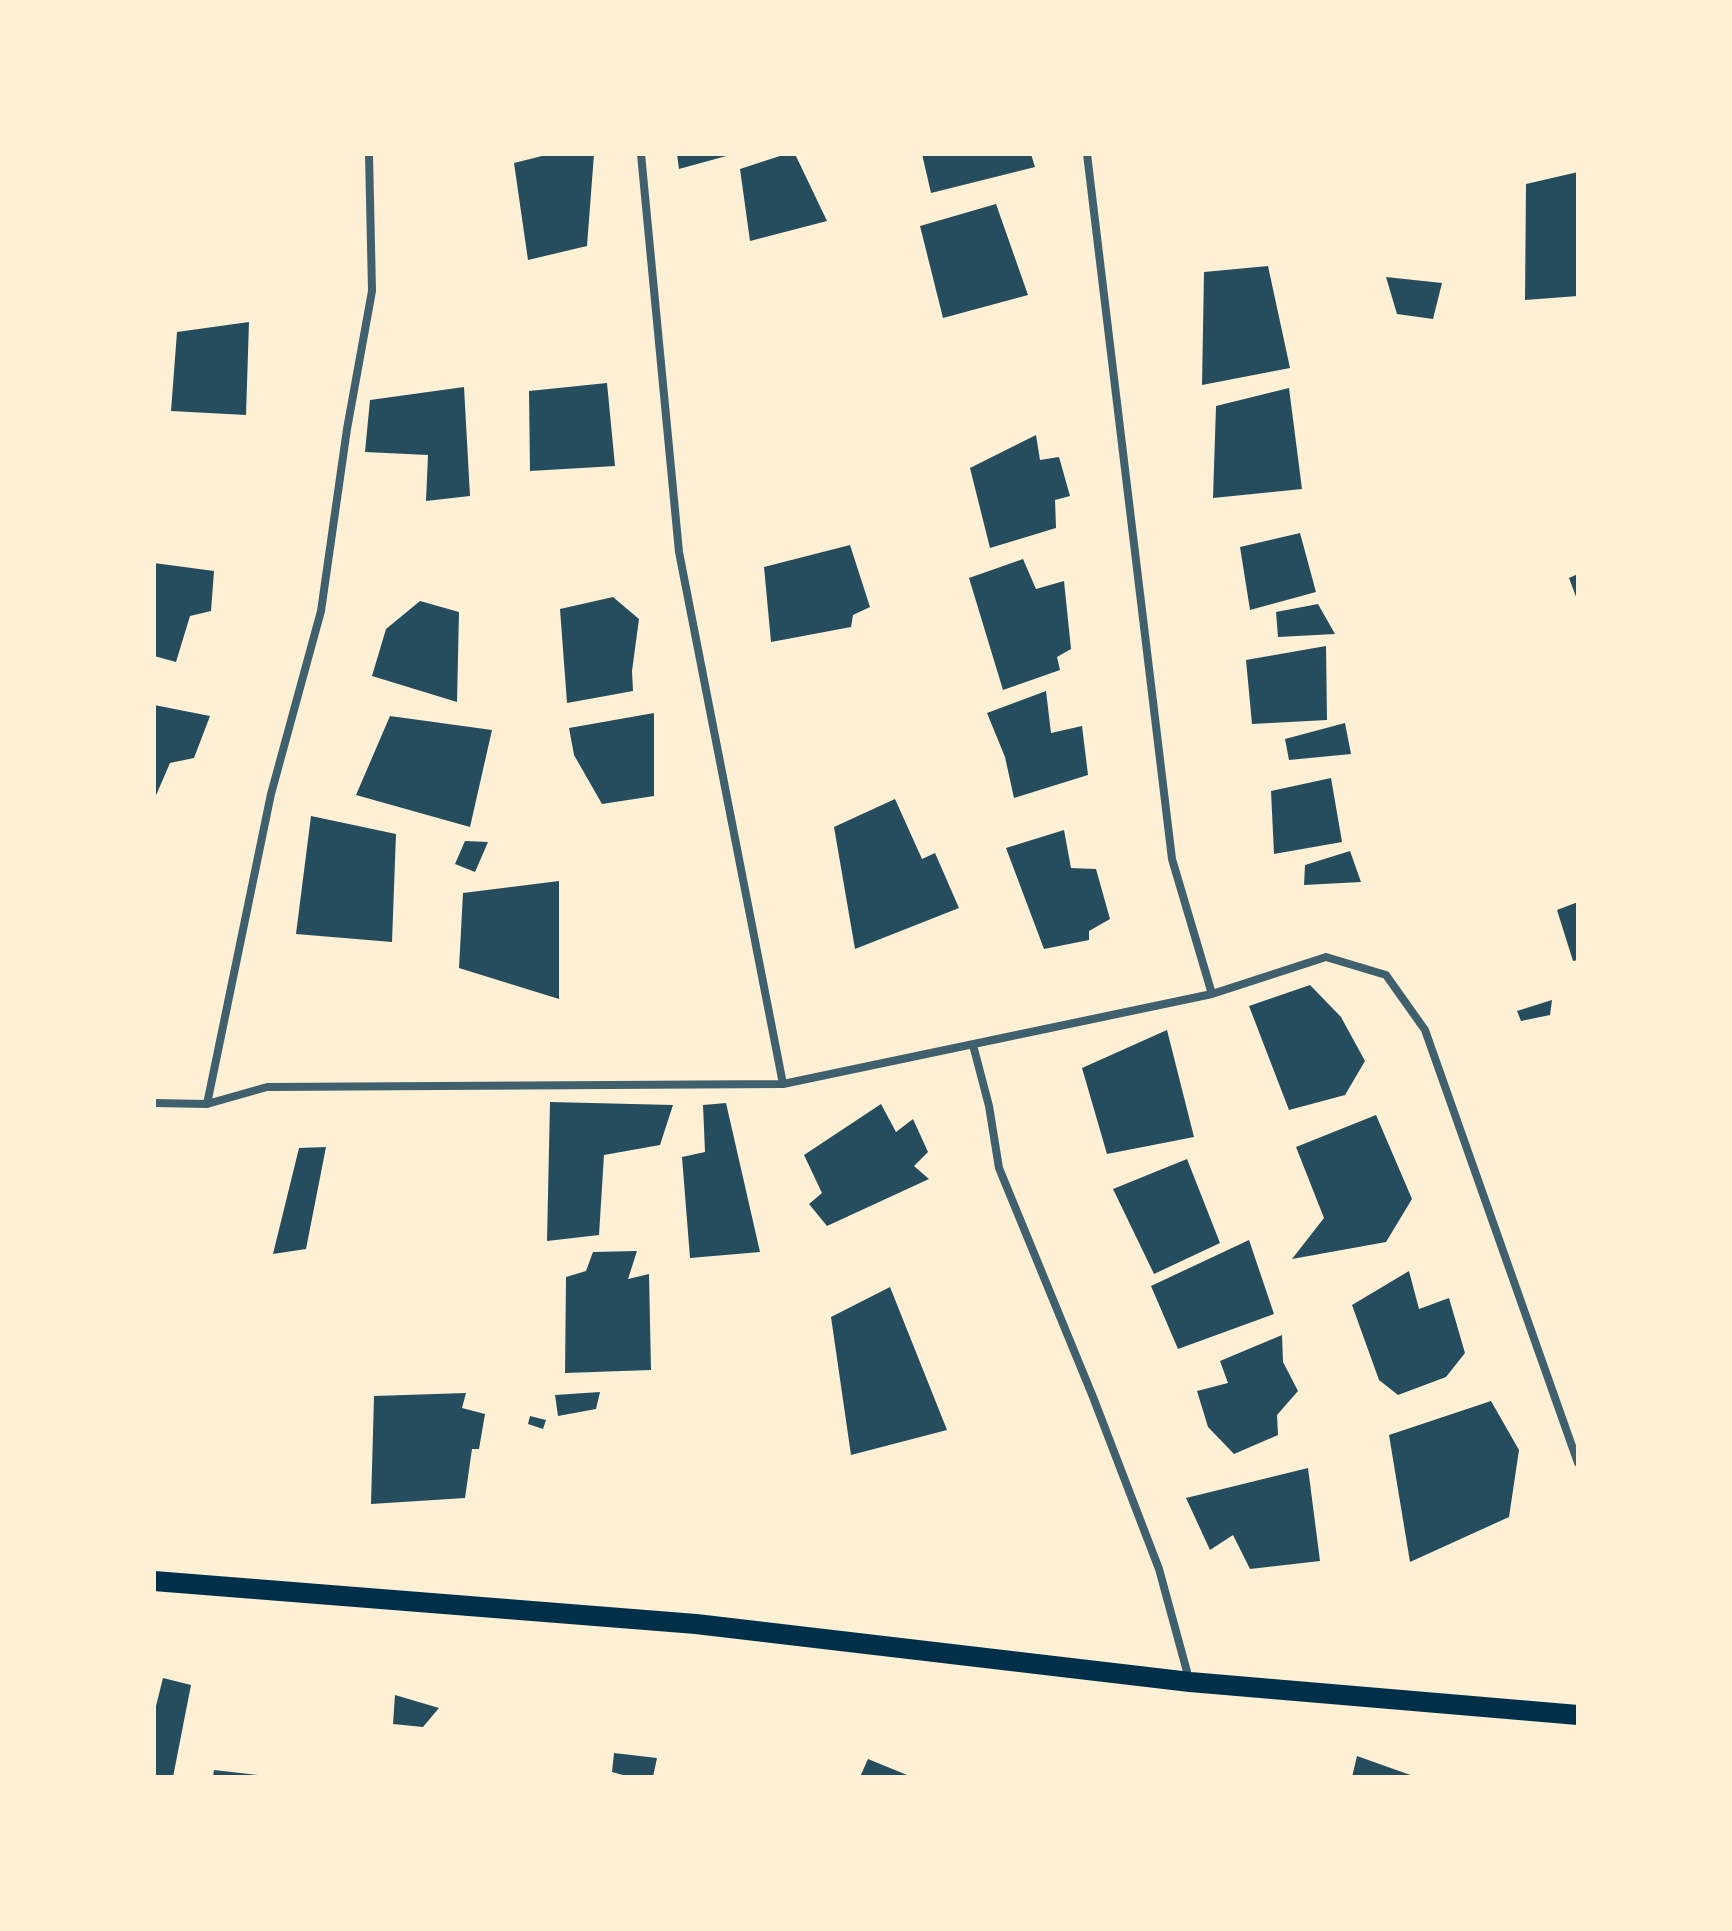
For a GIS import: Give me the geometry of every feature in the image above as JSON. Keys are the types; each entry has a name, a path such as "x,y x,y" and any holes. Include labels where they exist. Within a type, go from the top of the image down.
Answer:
{"main road":[{"path":"154,1581 696,1624 1190,1682 1578,1715"}],"street":[{"path":"207,1104 271,794 321,611 347,429 372,291 369,154"},
{"path":"641,154 679,552 783,1084"},
{"path":"1087,154 1172,859 1212,994"},
{"path":"154,1103 207,1104 267,1087 783,1084 1212,994 1326,957 1386,975 1425,1030 1578,1463"},
{"path":"973,1045 989,1106 999,1168 1093,1397 1159,1569 1190,1682"}],"building":[{"path":"550,154 594,154 587,246 528,260 514,163"},
{"path":"677,154 730,154 730,155 679,169"},
{"path":"795,154 827,221 750,241 740,169"},
{"path":"922,154 1031,154 1035,167 931,193"},
{"path":"1578,172 1578,296 1525,300 1526,184"},
{"path":"996,204 1028,295 943,318 920,226"},
{"path":"1268,266 1290,368 1202,385 1204,272"},
{"path":"1386,277 1442,283 1433,319 1397,314"},
{"path":"249,322 246,415 171,411 177,332"},
{"path":"607,383 615,466 530,471 529,391"},
{"path":"464,387 470,496 426,501 428,455 365,452 370,400"},
{"path":"1289,388 1302,489 1213,498 1216,406"},
{"path":"1036,435 1040,460 1059,457 1070,496 1055,500 1056,528 990,548 970,468"},
{"path":"1300,533 1316,592 1250,610 1240,547"},
{"path":"850,545 870,607 853,615 851,627 771,642 764,567"},
{"path":"1023,559 1036,589 1064,581 1071,649 1057,657 1060,670 1003,690 969,578"},
{"path":"154,563 214,571 211,611 190,616 176,662 154,656"},
{"path":"1578,574 1578,602 1569,578"},
{"path":"613,597 639,619 632,671 633,691 567,703 560,609"},
{"path":"420,601 459,612 457,702 372,676 386,629"},
{"path":"1318,604 1335,634 1278,637 1276,612"},
{"path":"1326,646 1327,720 1252,724 1246,660"},
{"path":"1046,691 1051,733 1082,726 1088,775 1014,798 1005,757 987,713"},
{"path":"154,705 210,716 194,758 170,763 154,800"},
{"path":"654,713 654,796 602,804 574,755 569,728"},
{"path":"390,716 492,730 470,827 356,795"},
{"path":"1345,723 1351,754 1289,760 1285,739"},
{"path":"1331,778 1342,842 1274,854 1271,791"},
{"path":"895,799 922,859 935,853 959,908 855,949 834,827"},
{"path":"311,816 396,834 392,942 296,934"},
{"path":"1064,830 1071,868 1096,869 1110,919 1089,931 1089,940 1044,949 1006,848"},
{"path":"465,841 488,842 475,872 455,864"},
{"path":"1350,851 1361,882 1304,885 1305,865"},
{"path":"559,881 559,999 459,968 463,893"},
{"path":"1578,902 1578,960 1573,961 1557,910"},
{"path":"1310,985 1341,1017 1365,1061 1345,1095 1289,1110 1249,1006"},
{"path":"1552,1000 1550,1015 1521,1021 1517,1011"},
{"path":"1167,1030 1194,1137 1107,1154 1082,1068"},
{"path":"550,1102 673,1105 660,1145 604,1155 599,1235 547,1241"},
{"path":"726,1103 760,1252 690,1258 682,1157 705,1152 703,1105"},
{"path":"881,1104 896,1132 913,1119 928,1152 914,1166 929,1179 827,1226 809,1204 822,1193 804,1155"},
{"path":"1376,1115 1412,1199 1386,1242 1292,1259 1324,1218 1296,1147"},
{"path":"326,1147 306,1249 273,1254 299,1148"},
{"path":"1187,1159 1220,1243 1154,1274 1113,1189"},
{"path":"1249,1240 1274,1314 1178,1349 1151,1286"},
{"path":"637,1251 628,1279 649,1274 651,1370 565,1373 566,1277 586,1271 593,1252"},
{"path":"1409,1271 1419,1309 1449,1298 1465,1353 1446,1377 1398,1395 1379,1380 1352,1305"},
{"path":"890,1287 947,1430 851,1455 831,1317"},
{"path":"1282,1335 1283,1362 1298,1391 1277,1415 1278,1435 1234,1454 1208,1427 1197,1391 1228,1383 1220,1361"},
{"path":"600,1392 596,1409 558,1416 555,1395"},
{"path":"466,1393 462,1408 485,1414 479,1449 472,1449 465,1498 371,1504 374,1396"},
{"path":"1491,1401 1519,1450 1509,1517 1410,1562 1389,1435"},
{"path":"530,1416 546,1420 543,1429 528,1424"},
{"path":"1308,1468 1320,1561 1250,1569 1233,1535 1210,1550 1186,1498"},
{"path":"163,1678 191,1685 173,1777 154,1777 154,1714"},
{"path":"395,1695 439,1708 423,1727 393,1724"},
{"path":"614,1753 657,1758 653,1777 630,1777 612,1772"},
{"path":"1357,1756 1416,1777 1352,1777"},
{"path":"868,1759 912,1777 860,1777"},
{"path":"214,1770 258,1775 258,1777 213,1777"}]}
